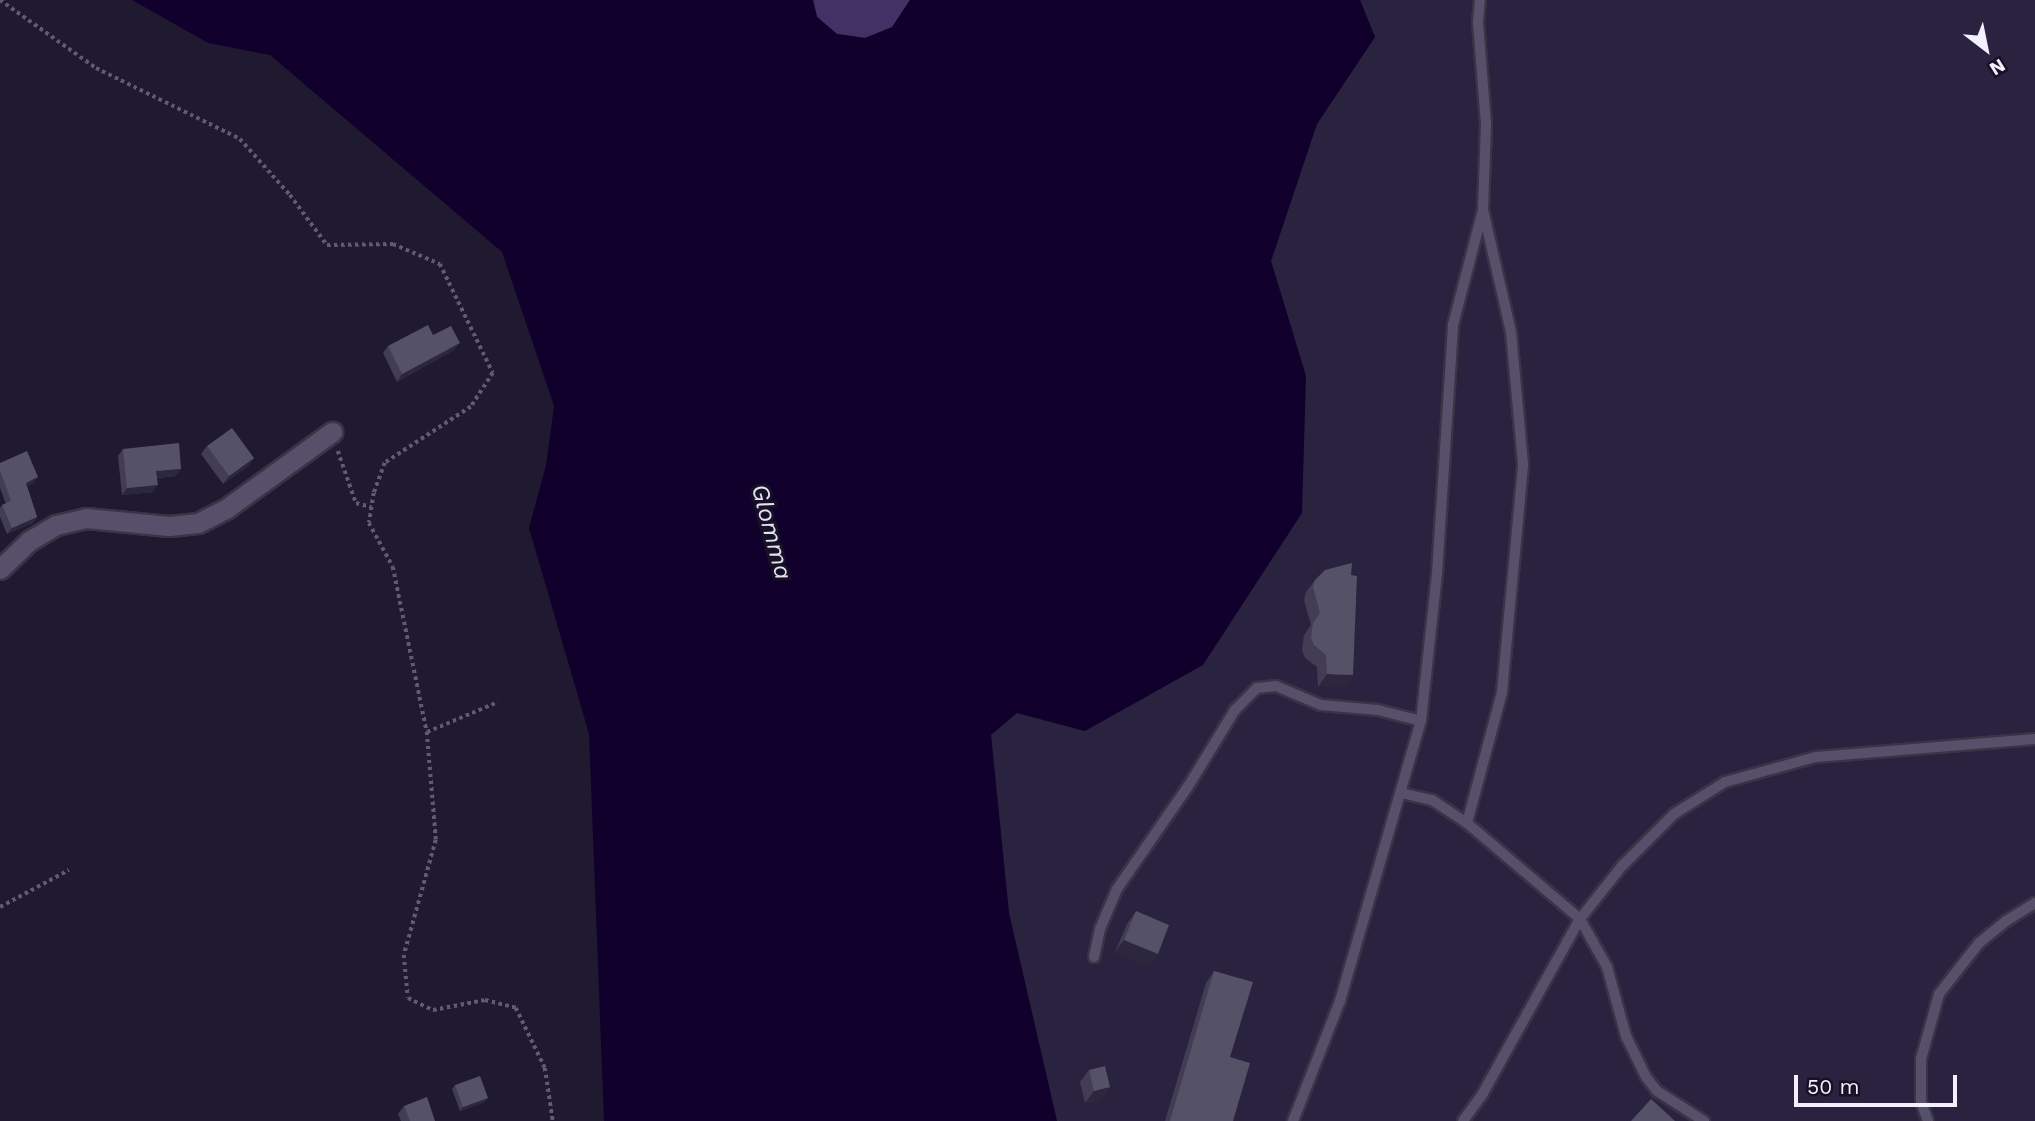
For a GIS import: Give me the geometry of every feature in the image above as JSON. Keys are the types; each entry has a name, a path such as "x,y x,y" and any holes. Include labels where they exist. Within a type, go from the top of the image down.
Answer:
{"street":[{"path":"0,569 29,541 56,525 86,518 169,526 198,523 227,508 332,432"}],"lane":[{"path":"1293,1121 1340,1001 1421,721 1437,574 1453,325 1483,210 1486,124 1478,22 1480,0"},
{"path":"1467,823 1502,692 1523,464 1511,332 1483,210"},
{"path":"1094,957 1100,929 1117,889 1189,785 1235,710 1257,688 1276,686 1321,705 1378,710 1421,721"},
{"path":"1463,1121 1483,1093 1580,919 1622,866 1675,814 1725,782 1816,757 2035,739"},
{"path":"1401,793 1433,800 1467,823 1580,919 1607,967 1626,1036 1646,1077 1657,1091 1704,1121"},
{"path":"1928,1121 1921,1102 1921,1059 1939,995 1979,943 2006,921 2035,903"}],"path":[{"path":"0,0 96,68 240,139 290,195 327,245 393,244 440,264 493,373 471,407 385,463 371,507 369,523 393,567 427,732 436,840 404,955 408,998 433,1010 485,1000 516,1008 545,1068 553,1121"},
{"path":"332,432 356,503 371,507"},
{"path":"427,732 498,702"},
{"path":"0,907 69,870"}],"shaded area":[{"path":"813,0 910,0 892,28 865,38 837,34 817,17"},
{"path":"1360,0 2035,0 2035,1121 1057,1121 1009,913 991,735 1016,713 1085,731 1306,376 1271,261 1317,124 1375,37"}],"water":[{"name":"Glomma","path":"132,0 813,0 817,17 837,34 865,38 892,27 910,0 1360,0 1375,37 1317,124 1271,261 1306,376 1302,513 1203,665 1085,731 1017,713 991,735 1009,913 1057,1121 604,1121 589,734 529,528 546,465 554,406 502,252 270,55 208,43"}],"building":[{"path":"428,325 433,335 451,326 460,343 402,374 388,346"},
{"path":"232,428 254,458 229,476 207,446"},
{"path":"179,443 181,469 156,471 158,485 127,488 123,449"},
{"path":"27,451 38,477 26,483 37,517 12,528 2,505 11,501 0,463"},
{"path":"1352,563 1351,575 1357,576 1353,675 1327,674 1326,655 1314,645 1311,638 1313,623 1320,613 1313,587 1315,580 1325,570"},
{"path":"1136,911 1169,925 1158,954 1124,940"},
{"path":"1214,971 1253,982 1230,1057 1250,1063 1233,1121 1170,1121"},
{"path":"1105,1066 1110,1087 1094,1091 1089,1070"},
{"path":"480,1076 488,1098 463,1107 455,1085"},
{"path":"427,1097 435,1121 410,1121 404,1106"},
{"path":"1651,1099 1675,1121 1631,1121"}]}
